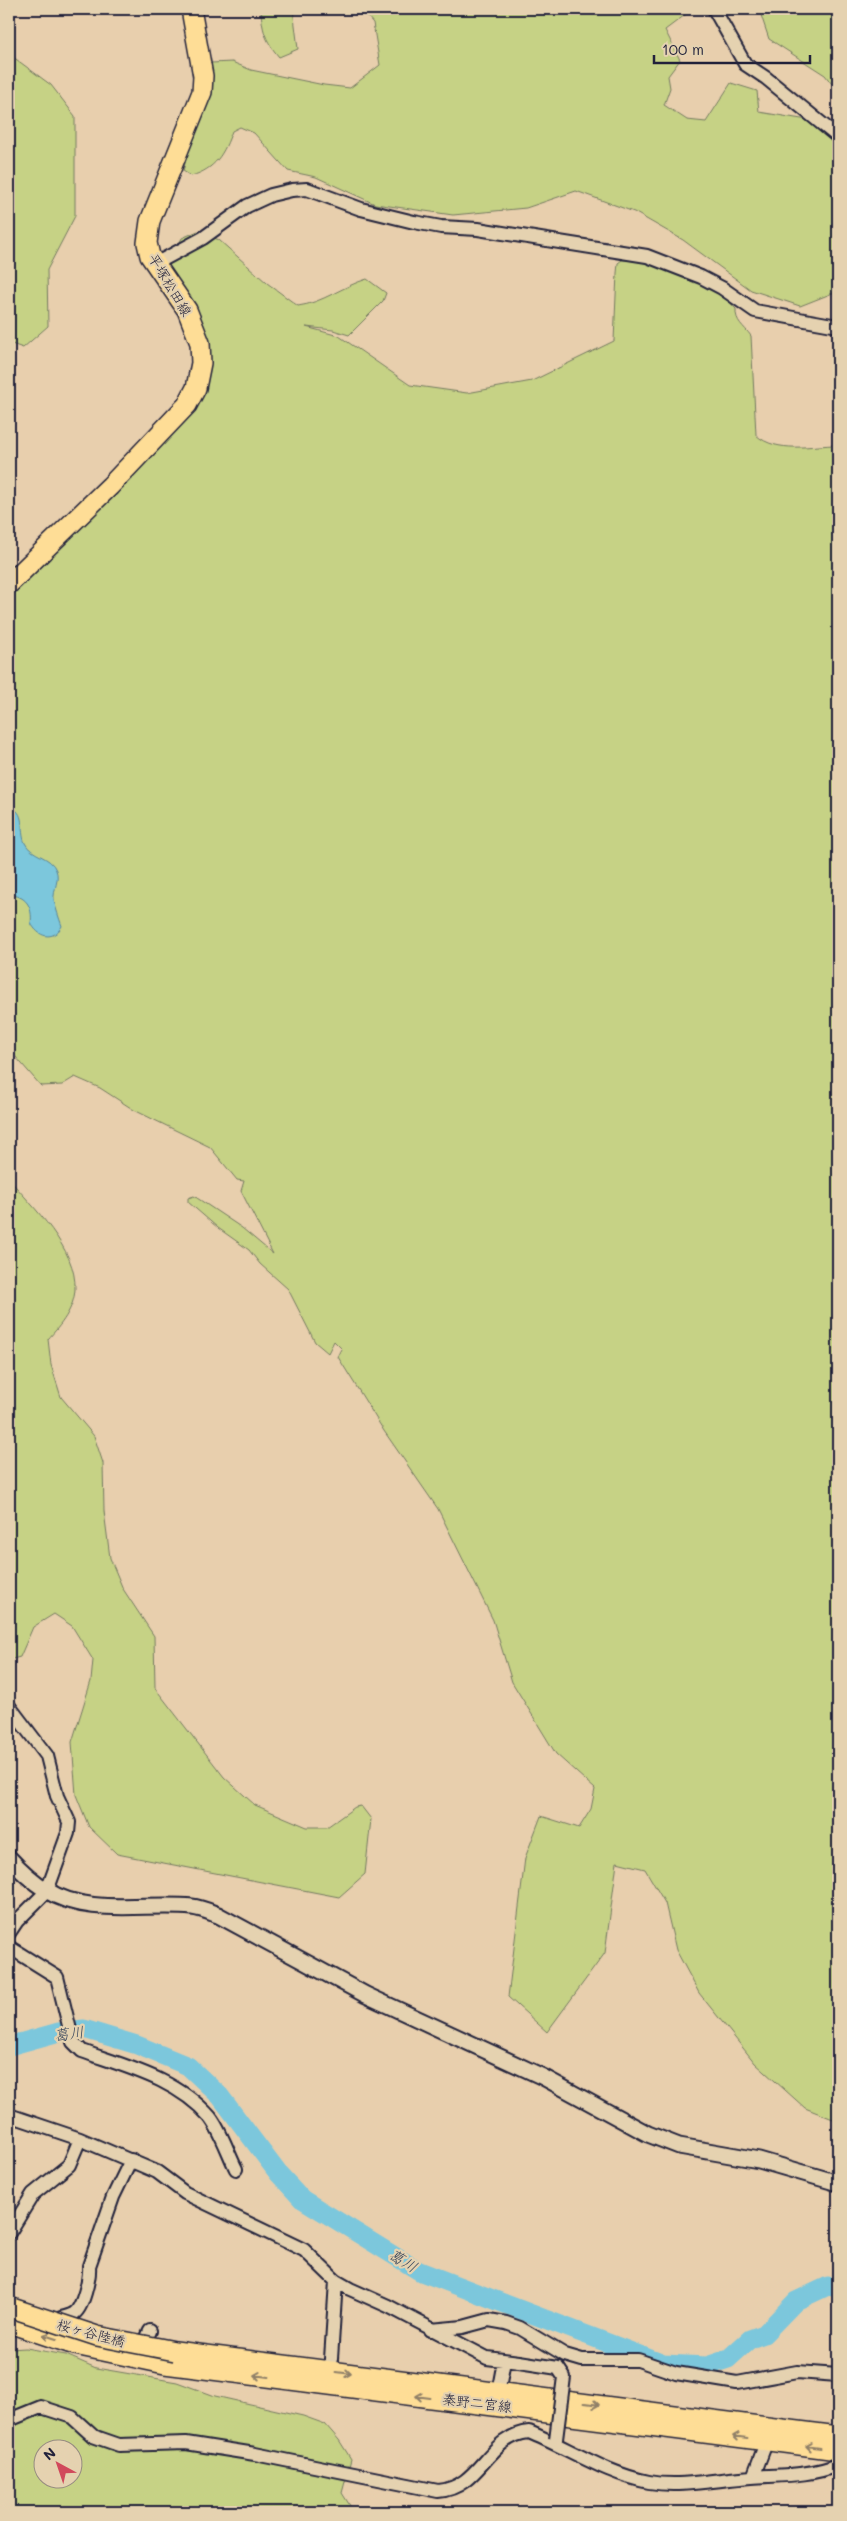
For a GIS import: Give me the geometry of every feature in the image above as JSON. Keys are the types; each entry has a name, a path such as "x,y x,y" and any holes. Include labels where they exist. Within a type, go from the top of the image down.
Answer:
{"main road":[{"name":"平塚松田線","path":"9,584 110,486 181,412 196,388 201,363 200,343 187,310 155,264 147,243 150,221 202,92 203,76 191,9"},
{"name":"桜ヶ谷陸橋","path":"9,2307 170,2358"},
{"name":"桜ヶ谷陸橋","path":"9,2323 75,2345 170,2358"},
{"name":"秦野二宮線","path":"170,2358 498,2392 790,2437"},
{"name":"秦野二宮線","path":"170,2358 769,2434"},
{"path":"790,2437 838,2436"},
{"path":"790,2437 838,2450"}],"street":[{"path":"714,9 745,64 766,78 838,136"},
{"path":"155,264 203,238 247,206 271,195 307,189 361,209 414,222 441,227 478,229 598,250 647,256 701,277 755,311 838,326"},
{"path":"9,1706 48,1756 57,1796 68,1822 68,1833 47,1891 17,1921 9,1933"},
{"path":"9,1858 28,1878 47,1891 85,1904 194,1907 218,1915 366,1995 543,2077 648,2134 679,2146 759,2160 838,2184"},
{"path":"9,1947 57,1978 73,2038 82,2051 156,2077 176,2089 210,2117 236,2169"},
{"path":"9,2115 80,2139 157,2172 185,2193 304,2250 336,2281 487,2358 558,2368 564,2377 556,2441"},
{"path":"9,2233 33,2194 69,2165 80,2139"},
{"path":"131,2160 113,2197 90,2266 90,2276 79,2309 73,2314 61,2318 60,2322 73,2336 140,2352 150,2331"},
{"path":"331,2359 336,2281"},
{"path":"431,2330 463,2327 489,2320 520,2328 565,2355 582,2360 638,2360 676,2373 738,2383 797,2372 838,2376"},
{"path":"498,2392 504,2361"},
{"path":"9,2420 42,2407 72,2417 93,2436 118,2445 186,2443 254,2454 438,2491 452,2490 465,2482 504,2441 516,2433 529,2432 556,2441 616,2472 649,2482 680,2484 820,2472 838,2465"},
{"path":"753,2477 769,2434"}],"green space":[{"path":"261,9 293,9 298,49 279,57 265,34"},
{"path":"361,9 693,9 665,30 680,60 668,76 670,88 664,105 687,120 706,122 731,83 757,91 759,112 838,125 838,291 800,306 751,290 683,240 634,212 576,191 526,208 453,215 375,204 316,177 288,171 254,133 240,127 232,131 222,153 207,169 191,176 183,171 211,63 232,62 251,70 324,85 350,88 380,65 373,23"},
{"path":"759,9 838,9 838,92 825,75 769,39"},
{"path":"9,54 51,85 75,116 75,216 47,270 48,326 23,348 9,343"},
{"path":"198,231 219,240 267,283 298,306 316,302 367,279 386,293 383,301 349,335 333,330 306,327 339,336 410,385 467,393 532,381 614,341 618,263 622,260 635,261 666,269 699,283 727,300 736,309 738,321 751,336 756,435 764,441 784,447 838,445 838,1562 836,1565 838,1568 838,2121 805,2108 755,2063 699,1993 676,1950 665,1903 645,1869 617,1862 605,1953 547,2032 508,1997 525,1858 541,1816 579,1828 591,1809 595,1789 556,1754 512,1682 493,1620 438,1509 384,1431 338,1357 342,1349 334,1341 328,1353 315,1342 288,1289 260,1264 249,1250 218,1228 188,1202 188,1198 194,1196 242,1228 273,1254 241,1191 244,1181 237,1180 210,1147 134,1110 100,1088 75,1077 62,1085 41,1086 9,1049 9,597 86,517 158,450 185,415 207,357 162,266 173,255 182,238"},
{"path":"9,1179 52,1230 69,1259 74,1274 75,1289 72,1303 62,1322 48,1339 51,1365 61,1397 94,1436 103,1463 104,1511 110,1558 123,1589 154,1636 155,1688 224,1777 255,1805 307,1827 327,1827 355,1807 361,1806 371,1819 365,1874 339,1897 117,1854 89,1827 76,1795 72,1742 91,1681 93,1660 72,1626 54,1614 33,1627 20,1657 9,1660"},
{"path":"26,2348 66,2355 96,2368 177,2382 215,2396 303,2416 325,2424 339,2440 351,2459 342,2493 354,2512 9,2512 9,2349"}],"water":[{"path":"9,807 18,812 22,822 25,843 32,851 50,862 57,873 54,900 62,926 50,936 38,932 34,928 31,923 31,912 24,900 20,897 9,895"}],"waterway":[{"name":"葛川","path":"9,2046 59,2032 84,2029 137,2045 188,2066 220,2096 278,2173 302,2199 419,2271 663,2364 707,2366 728,2359 750,2339 764,2334 796,2301 828,2286 838,2288"}]}
